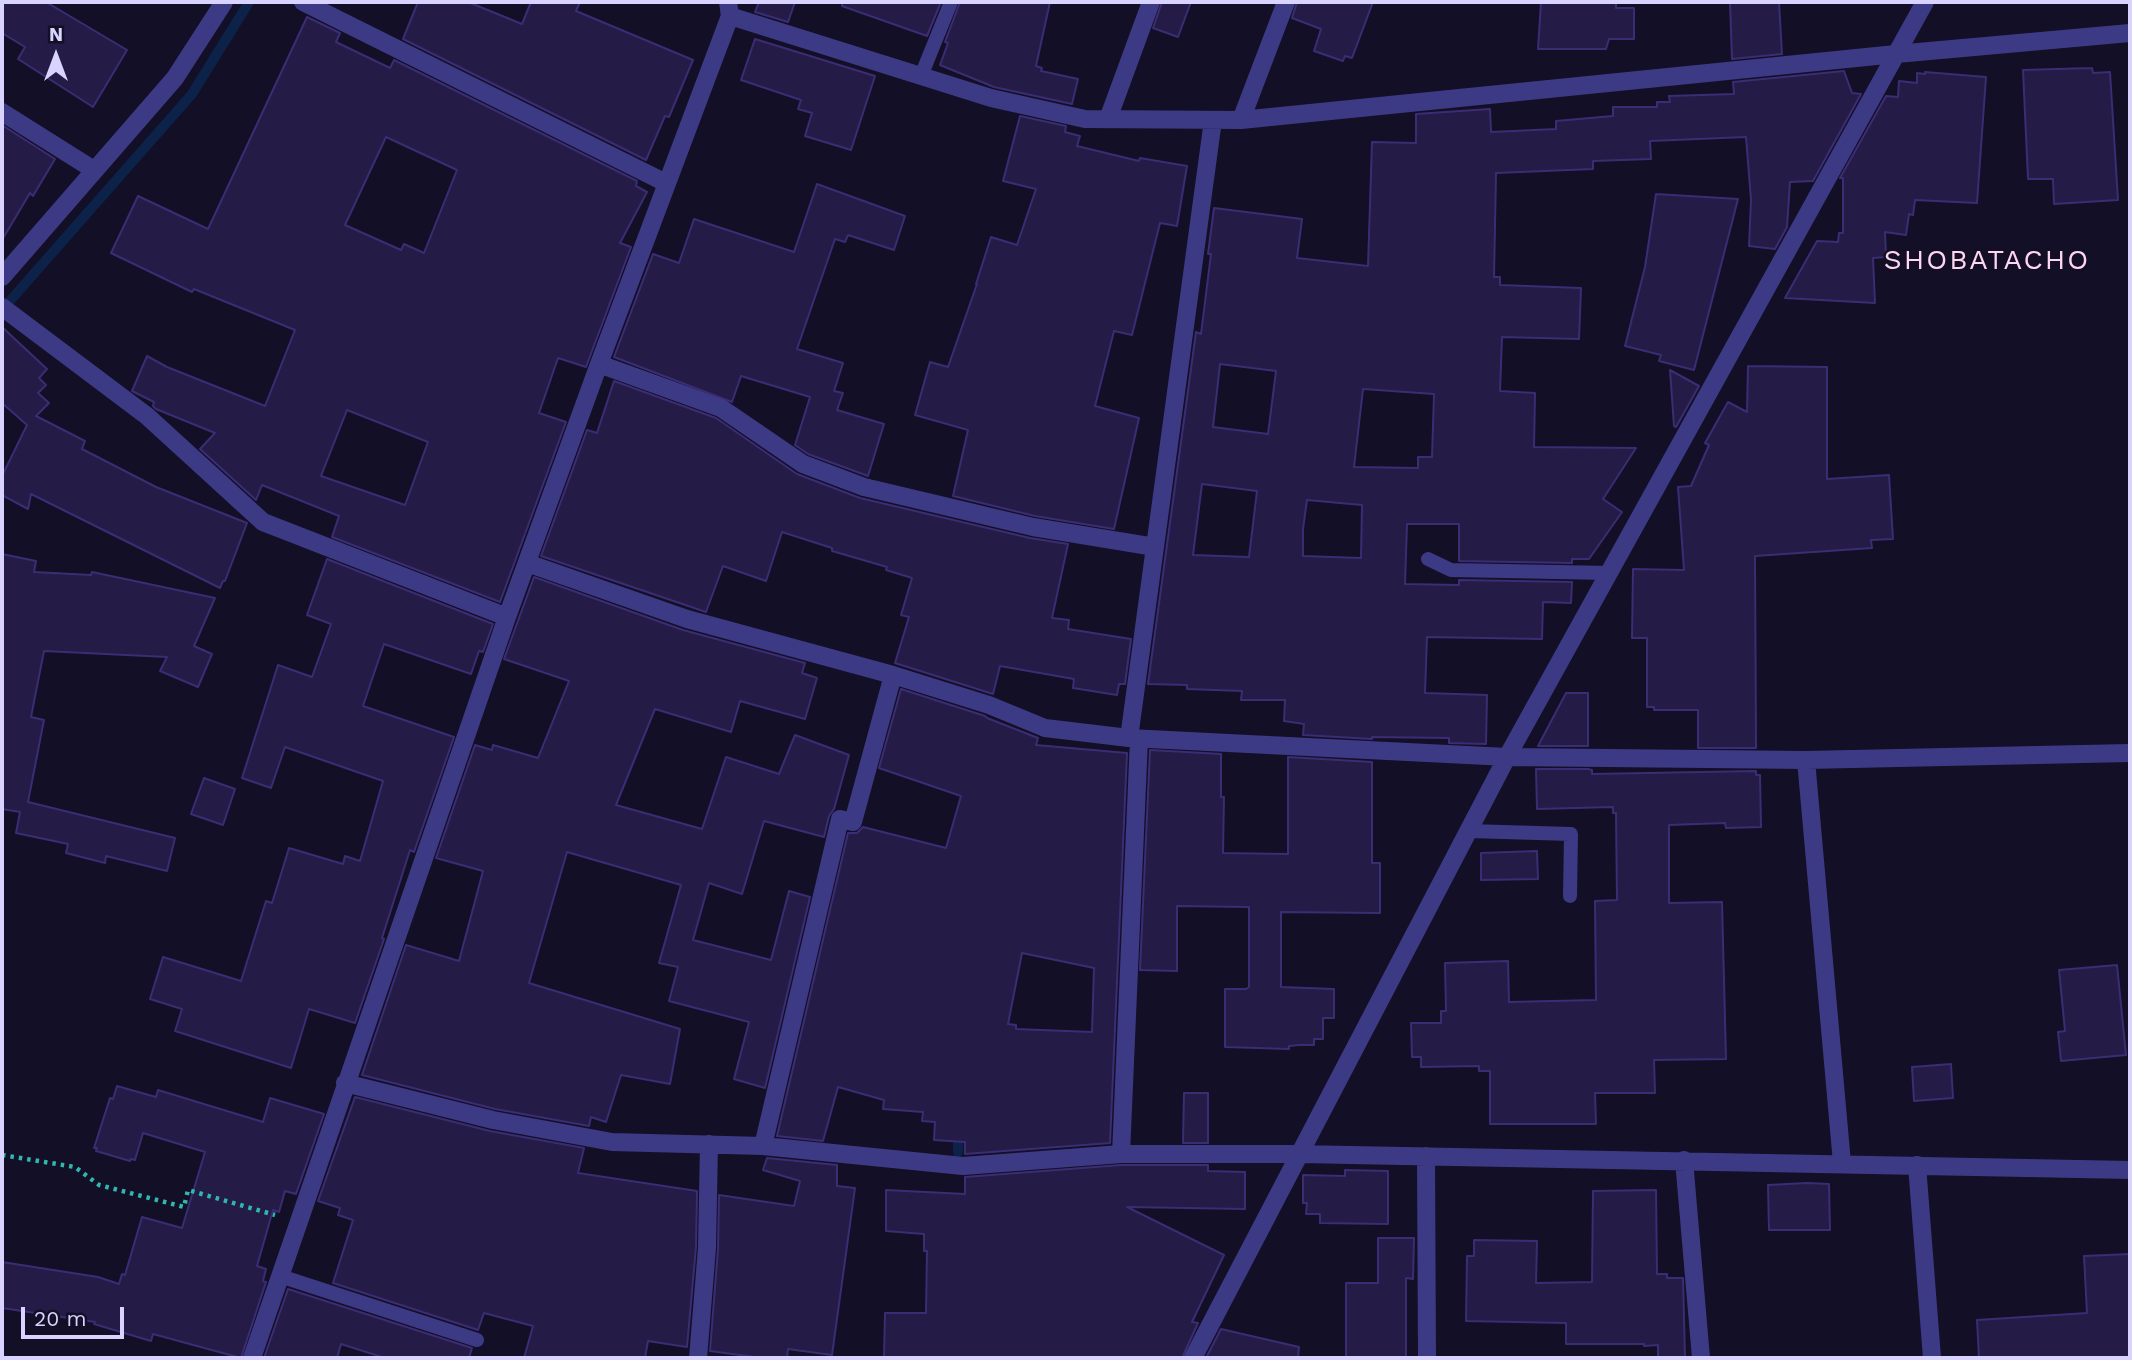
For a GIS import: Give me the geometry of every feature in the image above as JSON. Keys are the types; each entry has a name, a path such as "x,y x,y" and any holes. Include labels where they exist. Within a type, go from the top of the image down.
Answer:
{"street":[{"path":"2,277 175,78 224,2"},
{"path":"303,2 666,184"},
{"path":"1108,119 1150,2"},
{"path":"1241,120 1286,2"},
{"path":"1193,1358 1507,757 1925,2"},
{"path":"252,1358 507,617 729,9 991,98 1085,119 1241,120 2130,33"},
{"path":"2,112 94,170"},
{"path":"1121,1154 1134,738 1155,547 1213,120"},
{"path":"8,312 147,416 263,522 507,617"},
{"path":"599,364 721,408 803,464 864,487 1033,527 1155,547"},
{"path":"527,563 687,619 893,675 989,705 1045,728 1134,738 1507,757 1806,760 2130,754"},
{"path":"763,1146 840,819 853,822 893,675"},
{"path":"1806,760 1842,1163"},
{"path":"345,1083 493,1120 612,1142 763,1146 963,1166 1121,1154 1299,1154 2130,1170"},
{"path":"698,1358 707,1248 709,1144"},
{"path":"1426,1156 1427,1358"},
{"path":"1684,1160 1701,1358"},
{"path":"1917,1165 1932,1358"}],"lane":[{"path":"921,76 951,2"},
{"path":"1428,559 1451,570 1609,573"},
{"path":"1469,831 1571,834 1570,896"},
{"path":"280,1276 477,1340"}],"path":[{"path":"2,1155 75,1167 99,1185 184,1207 188,1190 298,1222"}],"building":[{"path":"2,2 46,2 127,50 93,107 18,59 25,47 2,33"},
{"path":"418,2 468,2 522,24 531,2 580,2 576,11 693,60 669,117 665,116 646,160 403,39"},
{"path":"759,2 795,2 788,22 755,12"},
{"path":"842,2 941,2 927,36 842,6"},
{"path":"960,2 1050,2 1036,66 1042,68 1041,71 1078,79 1072,104 994,87 940,65 948,43 945,42"},
{"path":"1162,2 1191,2 1178,37 1153,28"},
{"path":"1297,2 1373,2 1352,58 1345,56 1343,61 1314,51 1321,29 1292,18"},
{"path":"1541,2 1616,2 1616,8 1634,8 1634,39 1609,39 1606,49 1538,49"},
{"path":"1730,2 1779,2 1782,54 1732,59"},
{"path":"307,17 340,33 336,42 390,68 394,60 637,181 636,186 647,192 620,243 631,247 586,367 558,358 539,413 566,422 500,602 332,537 339,516 262,485 256,500 200,449 215,433 156,409 154,402 132,391 147,356 167,367 265,406 295,330 194,289 192,292 111,253 138,196 208,229","holes":["386,137 457,170 424,253 404,244 401,250 345,225","347,410 428,442 405,505 321,476"]},
{"path":"755,39 875,76 851,150 805,136 812,113 798,109 801,100 741,80"},
{"path":"2092,68 2093,73 2110,72 2118,200 2054,204 2053,179 2028,179 2023,70"},
{"path":"1844,71 1852,93 1861,94 1813,181 1790,182 1787,227 1775,249 1749,246 1751,200 1746,137 1650,141 1651,159 1593,161 1593,169 1496,173 1494,277 1500,277 1500,285 1581,288 1579,339 1502,337 1500,391 1535,393 1534,447 1636,448 1603,499 1622,512 1589,559 1572,559 1572,563 1459,561 1459,524 1407,524 1405,584 1459,585 1459,580 1572,582 1571,603 1543,602 1542,639 1427,637 1425,693 1487,695 1486,744 1449,743 1449,738 1372,739 1303,735 1304,724 1284,721 1285,700 1241,700 1242,691 1148,684 1196,332 1201,334 1214,208 1302,219 1297,258 1368,266 1372,142 1416,143 1416,114 1490,109 1491,132 1556,129 1556,121 1613,116 1613,107 1657,107 1657,102 1670,102 1669,96 1734,94 1733,82","holes":["1220,364 1276,371 1268,434 1213,427","1363,389 1434,394 1432,457 1418,457 1418,468 1354,467","1202,484 1257,491 1249,557 1193,555","1307,500 1362,505 1361,558 1303,556"]},
{"path":"1917,73 1986,77 1977,203 1915,200 1913,215 1909,214 1906,235 1885,232 1886,257 1873,258 1875,303 1785,298 1817,241 1838,242 1839,233 1843,233 1843,178 1840,178 1886,96 1898,97 1899,81 1917,83"},
{"path":"1020,116 1066,126 1065,132 1080,136 1077,146 1139,161 1140,158 1187,166 1177,226 1160,223 1132,335 1114,331 1095,406 1139,418 1114,529 1035,516 953,496 968,430 915,415 930,362 948,367 991,237 1017,245 1036,189 1003,181"},
{"path":"2,125 55,159 33,196 30,193 2,240"},
{"path":"817,184 905,216 894,250 848,235 845,242 835,239 797,349 843,363 834,391 843,393 837,410 884,424 868,476 808,454 795,445 810,397 741,376 732,402 614,357 653,254 679,263 694,219 794,252"},
{"path":"1656,194 1738,199 1694,370 1659,361 1661,355 1625,346 1645,267"},
{"path":"2,327 47,369 39,378 46,385 38,393 49,403 36,416 85,441 82,449 156,487 247,523 220,588 31,494 28,509 2,495 2,476 27,425 2,403"},
{"path":"1748,366 1827,367 1827,479 1889,475 1893,539 1871,540 1872,548 1755,556 1756,748 1698,748 1698,710 1654,710 1654,707 1647,707 1647,638 1632,638 1633,569 1684,570 1678,487 1691,486 1709,445 1705,443 1728,402 1747,412"},
{"path":"1670,370 1699,386 1676,427 1674,426"},
{"path":"614,381 716,418 797,474 860,498 1030,538 1068,544 1052,618 1069,620 1068,629 1131,639 1125,684 1119,684 1117,695 1073,688 1074,679 1000,666 993,694 895,663 909,617 901,615 912,578 782,532 766,581 723,566 706,612 541,556 587,430 597,433"},
{"path":"2,554 36,561 34,572 91,575 92,572 215,598 194,646 212,654 198,687 160,671 167,657 44,651 31,717 44,720 28,802 175,838 167,871 106,856 105,863 66,853 68,844 16,833 20,812 2,809"},
{"path":"327,559 493,624 483,652 479,651 471,674 384,644 363,706 454,737 414,852 410,850 382,938 384,939 355,1023 309,1009 291,1068 175,1031 182,1009 150,999 163,957 241,981 266,901 272,903 289,848 343,864 345,856 360,861 383,781 285,747 271,788 242,778 278,665 312,677 331,624 307,615"},
{"path":"534,577 683,630 805,663 802,673 817,678 805,719 740,701 731,732 655,709 616,805 702,829 726,757 779,774 795,735 849,755 824,837 764,821 742,894 709,883 693,940 771,960 789,891 810,897 765,1088 734,1079 749,1022 669,1001 678,967 659,963 681,885 567,852 529,983 680,1029 670,1084 621,1075 606,1122 591,1117 589,1126 495,1109 362,1075 406,945 459,961 483,871 436,858 475,745 492,750 493,745 538,758 569,681 504,659"},
{"path":"901,689 985,716 1038,738 1036,745 1127,753 1110,1143 965,1154 965,1142 934,1140 935,1122 922,1121 923,1112 883,1109 884,1100 838,1087 823,1141 777,1136 848,833 857,833 863,827 946,848 961,796 879,768","holes":["1022,953 1094,968 1092,1032 1016,1029 1016,1025 1008,1024"]},
{"path":"1566,693 1588,693 1588,746 1538,746"},
{"path":"1150,750 1221,754 1221,797 1224,797 1223,853 1288,854 1288,757 1372,762 1372,863 1380,863 1380,913 1281,912 1281,987 1334,989 1334,1018 1323,1018 1323,1039 1314,1039 1314,1045 1289,1046 1289,1049 1225,1047 1225,989 1249,987 1249,907 1177,906 1177,971 1140,970"},
{"path":"1536,769 1588,769 1592,770 1592,774 1756,771 1756,775 1760,775 1761,827 1726,828 1725,823 1669,825 1669,903 1722,902 1726,1059 1654,1060 1655,1093 1595,1093 1596,1124 1490,1124 1490,1071 1479,1071 1479,1066 1421,1067 1421,1057 1412,1057 1411,1023 1441,1023 1441,1011 1446,1011 1445,963 1508,961 1509,1002 1596,1000 1595,901 1617,900 1616,813 1613,813 1613,807 1537,809"},
{"path":"204,778 235,789 223,825 191,814"},
{"path":"1537,851 1538,879 1481,880 1481,853"},
{"path":"2117,965 2126,1055 2061,1061 2058,1032 2065,1031 2059,970"},
{"path":"1951,1064 1953,1098 1914,1101 1912,1067"},
{"path":"117,1086 156,1097 158,1090 263,1122 270,1098 324,1114 296,1194 285,1191 279,1212 273,1210 257,1266 266,1269 263,1281 266,1282 241,1358 153,1334 151,1341 94,1324 95,1322 2,1308 2,1262 98,1277 119,1284 122,1274 125,1275 142,1217 182,1228 205,1152 143,1133 135,1160 96,1151 97,1148 94,1148 110,1098 113,1099"},
{"path":"1184,1093 1208,1093 1208,1143 1183,1143"},
{"path":"355,1097 490,1131 584,1148 578,1173 697,1191 696,1247 687,1347 648,1341 645,1358 524,1358 533,1326 484,1313 478,1330 333,1283 353,1220 338,1215 340,1208 318,1201"},
{"path":"767,1158 837,1165 837,1186 855,1188 832,1355 788,1349 787,1358 762,1358 710,1351 718,1249 719,1195 794,1206 800,1181 763,1170"},
{"path":"1121,1165 1208,1165 1208,1171 1245,1172 1245,1209 1127,1207 1224,1255 1192,1322 1198,1323 1182,1358 884,1358 885,1313 926,1313 927,1251 924,1251 924,1234 886,1231 886,1190 965,1194 965,1177"},
{"path":"1345,1170 1388,1171 1388,1224 1320,1223 1320,1214 1306,1214 1307,1203 1303,1203 1303,1175 1345,1176"},
{"path":"1829,1184 1830,1230 1769,1230 1768,1185"},
{"path":"1656,1190 1657,1274 1667,1274 1667,1278 1683,1278 1685,1358 1658,1358 1658,1345 1566,1344 1566,1323 1466,1321 1467,1256 1474,1256 1474,1240 1537,1241 1536,1283 1592,1282 1593,1191"},
{"path":"1378,1238 1414,1238 1413,1279 1406,1278 1406,1358 1346,1358 1346,1283 1378,1283"},
{"path":"2130,1254 2130,1358 1979,1358 1977,1320 2087,1313 2084,1256"},
{"path":"288,1289 472,1348 469,1358 385,1358 341,1344 337,1358 264,1358"},
{"path":"1221,1329 1299,1347 1298,1358 1206,1358"}],"waterway":[{"path":"2,310 192,94 249,2"},
{"path":"958,1127 958,1152"}],"district":[{"name":"SHOBATACHO","path":"1987,261"}]}
